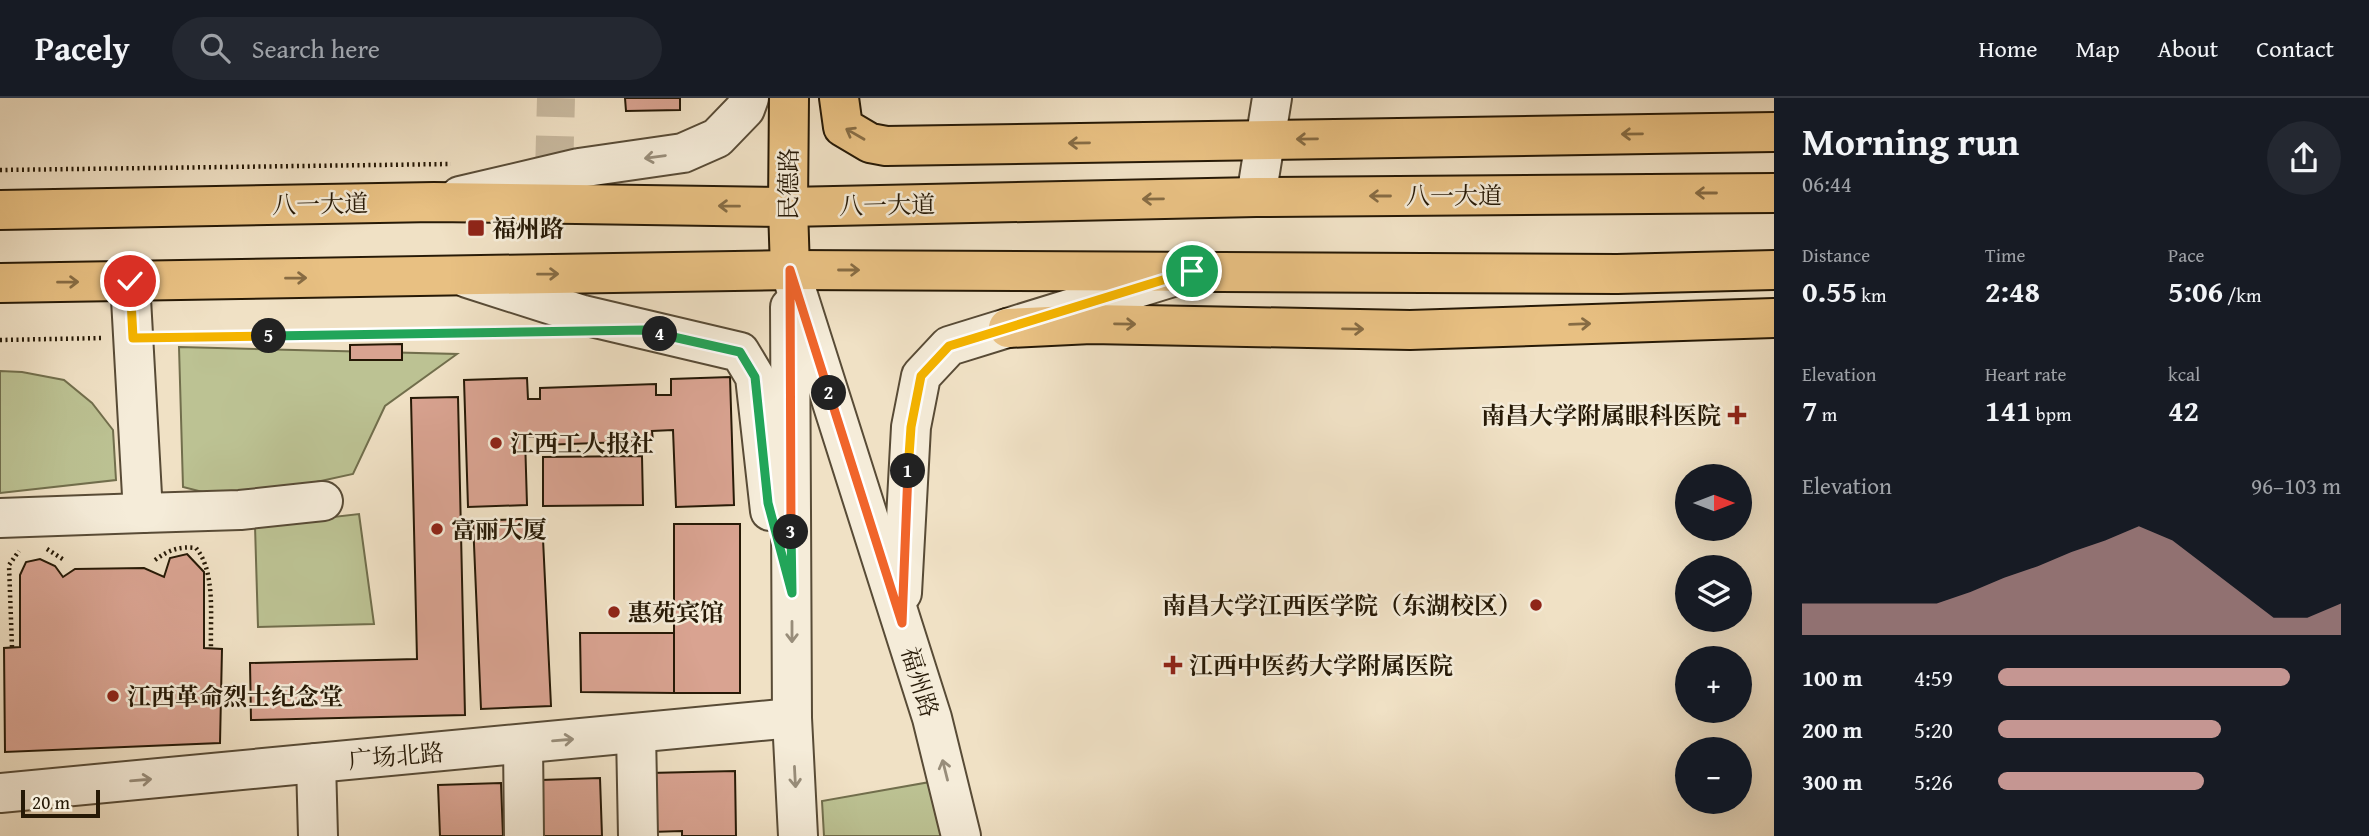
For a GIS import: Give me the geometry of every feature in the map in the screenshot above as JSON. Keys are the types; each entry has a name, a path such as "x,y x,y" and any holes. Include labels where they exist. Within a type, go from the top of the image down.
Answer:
{"main road":[{"name":"民德路","path":"789,98 790,270"},
{"path":"839,98 843,128 870,143 886,146 1774,132"},
{"name":"八一大道","path":"0,209 434,202 788,207 1256,197 1774,193"},
{"path":"0,283 790,270 1617,274 1774,270"},
{"path":"1008,328 1091,324 1410,330 1774,318"}],"street":[{"path":"434,202 579,168 683,153 717,138 745,109 749,98"},
{"path":"1256,197 1272,98"},
{"path":"790,270 792,718 797,836"},
{"name":"福州路","path":"790,270 932,718 961,836"},
{"path":"902,623 911,427 921,376 949,346 1192,271"},
{"path":"459,275 583,315 740,352 755,377 768,503 792,593"},
{"path":"130,281 143,513"},
{"path":"0,517 240,510 323,501"},
{"name":"广场北路","path":"0,793 792,718"},
{"path":"636,733 638,836"},
{"path":"523,744 524,836"},
{"path":"316,763 318,836"}],"path":[{"path":"0,170 457,164"},
{"path":"0,340 533,332"},
{"path":"155,560 168,551 183,547 196,548 205,559 209,576 211,648"},
{"path":"41,548 64,560"},
{"path":"12,647 9,565 16,552 24,549"}],"green space":[{"path":"179,347 457,354 385,406 353,474 234,500 183,487"},
{"path":"0,371 64,380 92,403 113,430 116,480 0,493"},
{"path":"359,514 374,624 258,627 255,526"},
{"path":"930,782 942,836 824,836 822,801"}],"building":[{"path":"625,98 680,98 680,110 626,111"},
{"path":"402,344 402,360 350,360 350,345"},
{"name":"江西工人报社","path":"730,377 734,505 676,507 673,430 652,431 653,441 541,445 540,436 525,437 527,505 468,507 464,380 527,378 528,399 540,399 540,388 656,384 656,395 671,395 671,379"},
{"name":"富丽大厦","path":"458,397 465,715 251,720 250,663 417,659 411,398"},
{"path":"642,456 643,505 543,506 543,457"},
{"path":"542,518 551,706 481,709 473,521"},
{"path":"674,524 740,524 740,693 674,693"},
{"name":"江西革命烈士纪念堂","path":"187,554 204,572 204,648 222,649 220,743 5,752 4,648 20,647 20,575 26,562 40,559 55,566 63,577 75,569 144,568 164,577 170,558"},
{"path":"580,633 674,633 674,693 581,692"},
{"path":"735,771 736,836 682,836 682,831 651,832 649,773"},
{"path":"600,778 602,836 543,836 541,780"},
{"path":"501,783 503,836 440,836 438,785"}],"tunnel":[{"path":"554,174 556,98"}],"place":[{"name":"福州路","path":"476,228"},
{"name":"南昌大学附属眼科医院","path":"1737,415"},
{"name":"江西工人报社","path":"496,443"},
{"name":"富丽大厦","path":"437,529"},
{"name":"南昌大学江西医学院（东湖校区）","path":"1536,605"},
{"name":"惠苑宾馆","path":"614,612"},
{"name":"江西中医药大学附属医院","path":"1173,665"},
{"name":"江西革命烈士纪念堂","path":"113,696"}],"route":[{"path":"130,281 133,338 644,330 740,352 755,377 768,503 792,593 790,270 902,623 911,427 921,376 949,346 1192,271"}]}
